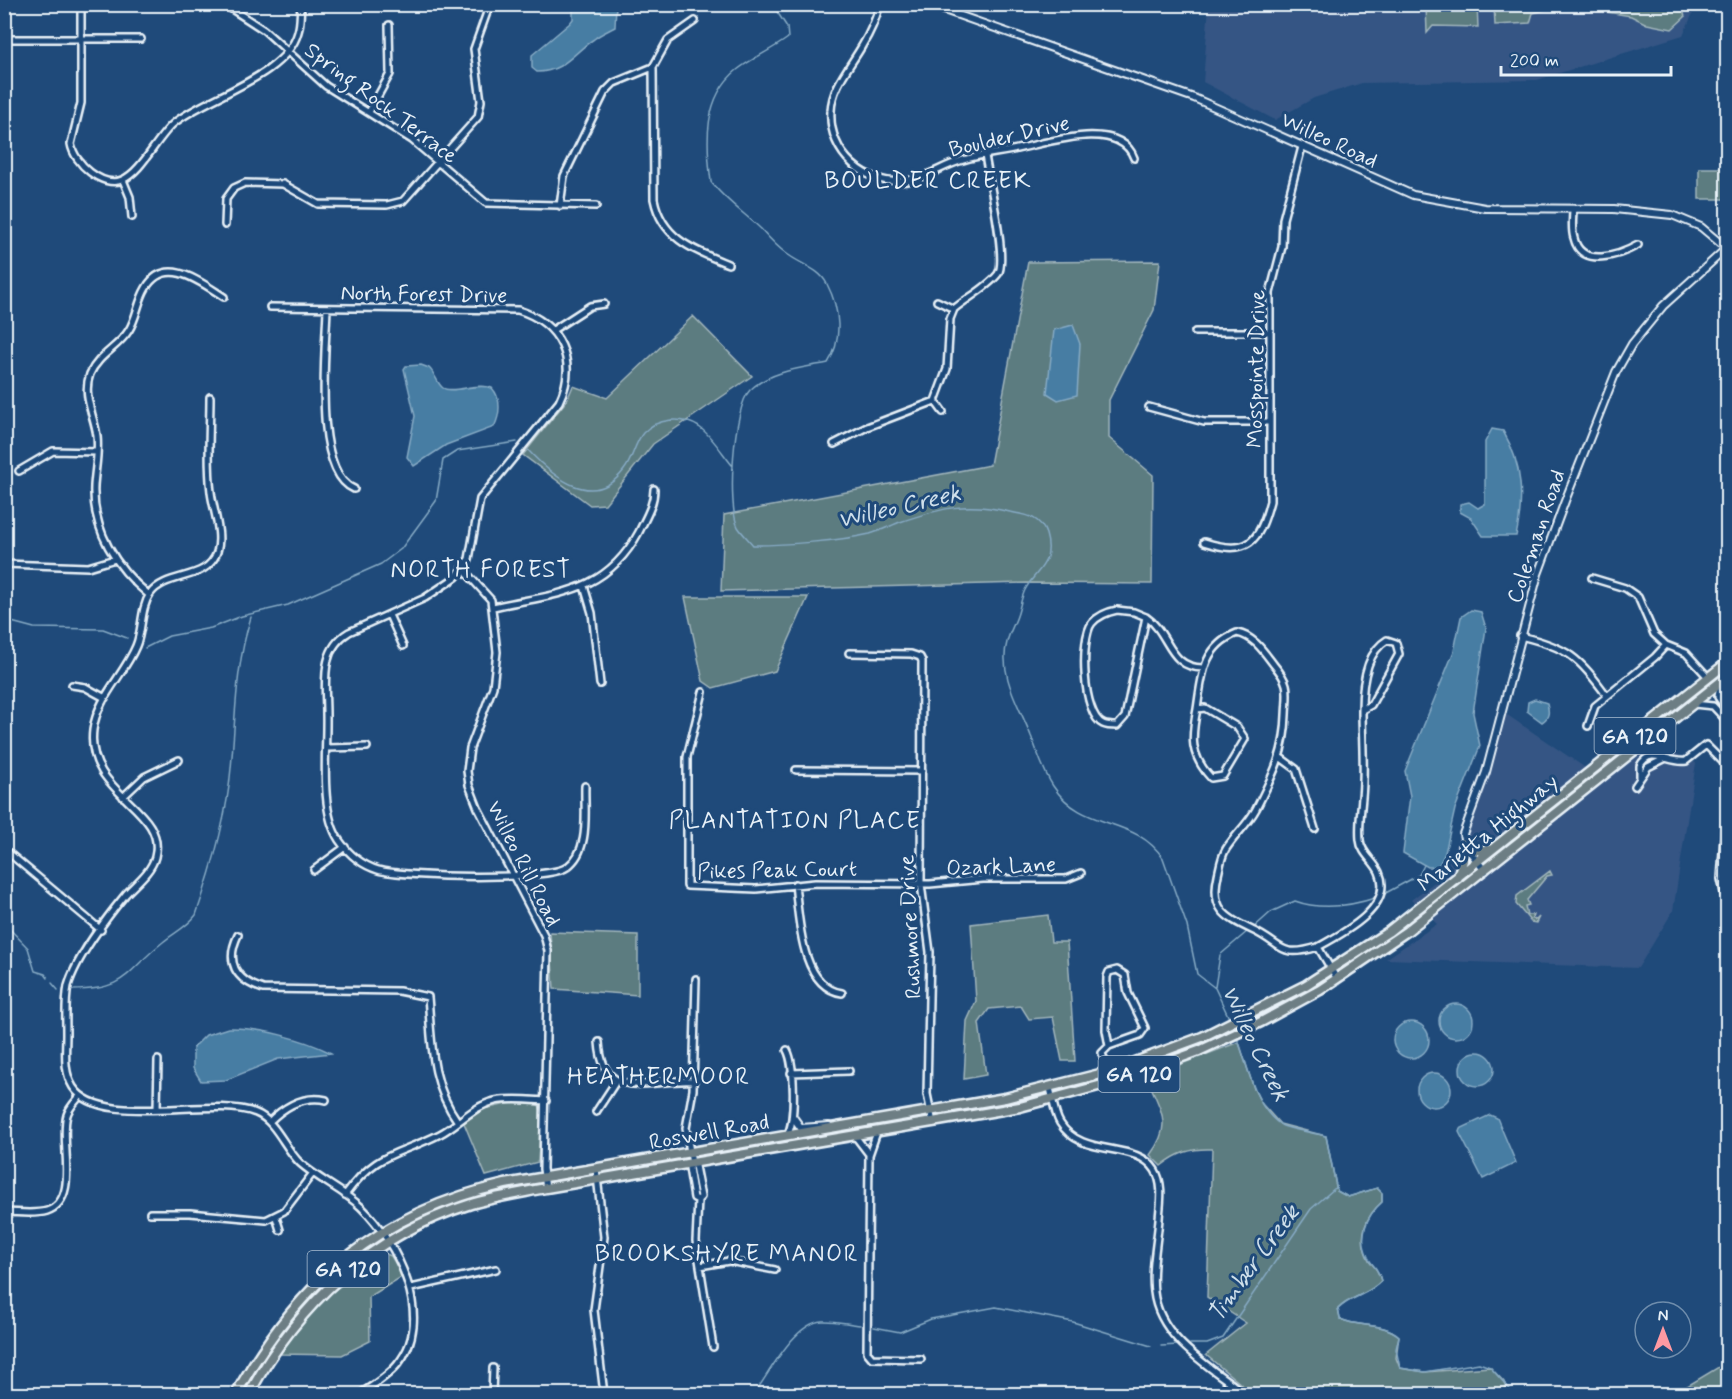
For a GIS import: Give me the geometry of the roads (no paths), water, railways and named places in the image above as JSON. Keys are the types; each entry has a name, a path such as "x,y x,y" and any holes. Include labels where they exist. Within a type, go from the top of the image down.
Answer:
{"highway":[{"name":"Marietta Highway","path":"1256,1011 1331,970 1396,926 1728,662"},
{"name":"Marietta Highway","path":"1261,1022 1337,980 1407,931 1485,872 1725,679"},
{"path":"1457,878 1466,847 1479,852 1494,849"},
{"name":"Roswell Road","path":"236,1395 264,1345 298,1302 340,1261 381,1232 416,1213 458,1196 544,1177 930,1112 1050,1088 1107,1072 1222,1028 1256,1011"},
{"name":"Roswell Road","path":"249,1395 286,1334 310,1304 356,1263 423,1222 471,1204 546,1188 933,1123 1053,1099 1142,1073 1222,1041 1261,1022"}],"street":[{"path":"81,4 81,103 71,140 72,150 79,163 102,179 113,182 123,180 134,171 174,123 250,81 286,51 298,33 301,4"},
{"path":"225,225 228,195 234,188 245,183 283,184 318,204 387,205 409,196 475,124 480,112 474,49 490,4"},
{"name":"Boulder Drive","path":"880,4 870,33 833,96 831,124 840,149 864,173 895,182 916,179 960,160 1061,138 1084,136 1121,142 1134,158"},
{"name":"Willeo Road","path":"927,4 1194,98 1402,191 1439,202 1485,208 1625,210 1678,216 1701,227 1727,248"},
{"name":"Spring Rock Terrace","path":"227,6 260,26 326,86 412,140 486,203 596,206"},
{"path":"695,21 668,40 653,67 653,193 658,214 677,240 728,264"},
{"path":"369,112 390,74 389,25"},
{"path":"5,40 141,39"},
{"path":"560,206 564,176 604,92 614,82 653,67"},
{"name":"Mosspointe Drive","path":"1204,542 1227,549 1247,544 1263,529 1270,501 1270,293 1282,247 1283,219 1302,147"},
{"path":"834,444 867,427 935,400 947,369 950,319 954,309 991,281 1000,270 1001,243 985,155"},
{"path":"123,180 130,197 132,217"},
{"path":"1573,209 1574,240 1586,254 1595,257 1620,255 1638,245"},
{"name":"Coleman Road","path":"1466,847 1463,834 1486,772 1520,636 1549,542 1623,358 1652,318 1727,248"},
{"path":"149,595 115,559 103,536 96,510 94,485 97,452 96,434 87,395 89,376 98,362 128,332 151,281 162,274 180,272 224,297"},
{"path":"937,301 954,309"},
{"path":"585,786 584,837 574,860 567,868 555,873 512,875 392,873 362,862 345,847 334,832 328,813 326,675 330,651 337,640 349,632 436,592 463,569 471,550 480,499 555,408 563,394 567,361 553,330 590,306 604,304"},
{"name":"North Forest Drive","path":"270,307 509,309 535,316 553,330"},
{"path":"327,308 327,442 338,477 342,483 354,489"},
{"path":"1195,332 1269,332"},
{"path":"210,397 210,480 218,537 216,555 200,571 164,583 149,595 135,648 105,698 93,727 93,752 105,778 151,826 155,836 156,854 148,870 125,895 78,964 67,995 66,1065 70,1080 80,1096 108,1107 248,1110 269,1122 295,1158 363,1209 402,1265 411,1288 412,1328 406,1351 390,1373 360,1395"},
{"path":"935,400 943,412"},
{"path":"1149,407 1204,422 1269,422"},
{"path":"19,471 53,452 97,452"},
{"path":"493,607 584,586 610,571 627,552 652,505 654,489"},
{"path":"4,564 88,567 115,559"},
{"name":"Willeo Rill Road","path":"463,569 488,595 493,607 497,652 495,680 472,740 467,771 473,797 540,928 548,951 544,1177 546,1188"},
{"path":"1592,578 1615,584 1638,597 1652,630 1666,645 1686,653 1708,677"},
{"path":"584,586 592,614 600,684"},
{"path":"1146,617 1125,717 1117,726 1103,724 1094,716 1083,673 1090,624 1101,615 1117,610 1134,612 1146,617 1159,628 1179,661 1194,668 1203,668"},
{"path":"389,615 402,646"},
{"path":"1197,709 1212,710 1238,727 1245,740 1223,776 1210,778 1203,770 1192,744 1197,709 1203,668 1217,644 1237,633 1252,640 1286,681 1288,689 1285,740 1281,758 1255,810 1226,849 1217,881 1216,898 1219,907 1230,919 1255,931 1281,950 1300,952 1318,947 1359,922 1367,915 1381,890 1381,878 1377,868 1360,841 1363,778 1362,710 1362,686 1365,672 1382,643 1393,641 1398,646 1399,654 1371,705 1362,710"},
{"path":"1520,636 1561,648 1593,677 1607,696"},
{"path":"1588,726 1595,706 1666,645"},
{"name":"Rushmore Drive","path":"849,653 920,657 923,665 921,884 930,952 927,1094 933,1123"},
{"path":"1725,679 1718,698 1728,711"},
{"path":"72,686 85,687 105,698"},
{"name":"Pikes Peak Court","path":"703,692 687,758 687,886 756,890 795,885 921,884"},
{"path":"1693,704 1713,706 1728,722"},
{"path":"1635,786 1640,778 1640,766 1644,759 1656,755 1664,759 1686,762 1706,746 1728,767"},
{"path":"327,748 367,747"},
{"path":"1281,758 1296,769 1315,829"},
{"path":"123,797 144,777 179,760"},
{"path":"796,770 922,771"},
{"path":"1728,780 1726,836 1721,879 1728,911"},
{"path":"314,870 345,847"},
{"path":"1466,847 1485,872"},
{"path":"4,849 101,930"},
{"name":"Ozark Lane","path":"921,884 983,879 1066,879 1081,873"},
{"path":"795,885 800,932 807,958 828,988 842,993"},
{"path":"238,935 231,951 233,966 257,987 278,991 399,991 428,997 436,1082 442,1099 458,1122"},
{"path":"1318,947 1337,980"},
{"path":"1107,1072 1102,1053 1109,1046 1140,1035 1145,1028 1128,993 1125,975 1117,970 1109,972 1107,977 1106,1030 1109,1046"},
{"path":"696,979 694,1081 687,1122 689,1152 692,1164 696,1166 701,1197 698,1200 696,1237 713,1347"},
{"path":"599,1042 603,1066 617,1080 637,1086 671,1080 694,1081"},
{"path":"786,1136 791,1129 793,1117 791,1073 787,1050"},
{"path":"157,1108 158,1060"},
{"path":"791,1073 849,1071"},
{"path":"596,1112 617,1080"},
{"path":"1050,1088 1058,1119 1071,1135 1092,1146 1136,1156 1149,1163 1155,1170 1161,1192 1153,1284 1158,1311 1173,1336 1245,1395"},
{"path":"4,1212 46,1211 63,1198 66,1185 66,1121 69,1110 80,1096"},
{"path":"269,1122 291,1104 311,1099 326,1100"},
{"path":"345,1195 360,1174 372,1165 397,1150 441,1133 478,1108 495,1101 546,1101"},
{"path":"793,1117 801,1128 842,1126"},
{"path":"877,1132 869,1155 867,1352 872,1358 921,1359"},
{"path":"855,1136 869,1155"},
{"path":"596,1168 604,1237 594,1310 604,1395"},
{"path":"150,1213 190,1213 249,1220 276,1217 294,1201 313,1173"},
{"path":"276,1217 280,1230"},
{"path":"700,1266 732,1261 775,1270"},
{"path":"411,1288 496,1269"},
{"path":"492,1395 493,1368"},
{"path":"1224,1395 1232,1384"}],"waterway":[{"name":"Willeo Creek","path":"772,4 787,27 788,38 737,70 718,94 709,122 708,152 711,182 780,248 792,258 820,274 835,304 838,334 828,363 787,371 767,378 750,390 744,400 736,435 732,479 738,527 753,545 812,542 874,533 928,513 967,507 1022,514 1040,523 1046,534 1048,553 1043,566 1022,596 1007,642 1005,667 1012,690 1046,774 1065,801 1093,818 1138,835 1151,844 1163,858 1187,926 1197,974 1215,988 1230,1020"},
{"path":"528,450 549,470 574,486 587,489 599,488 612,482 624,470 643,433 655,424 678,420 692,423 704,431 732,465"},
{"path":"145,648 169,636 211,628 242,616 288,605 381,564 401,549 436,501 443,460 457,451 517,442"},
{"path":"72,990 104,987 115,983 196,915 213,861 226,805 239,673 251,617"},
{"path":"4,620 34,628 103,629 127,638"},
{"path":"1382,895 1419,875 1424,865"},
{"path":"1252,929 1271,912 1295,901 1326,907 1357,903 1378,897"},
{"path":"4,923 28,948 35,971 45,974 48,978"},
{"path":"1215,987 1220,955 1248,931"},
{"path":"52,983 58,990"},
{"name":"Willeo Creek","path":"1237,1038 1258,1097 1272,1117 1281,1125 1326,1136 1337,1191 1348,1197 1377,1188 1382,1193 1382,1202 1368,1220 1364,1234 1365,1249 1381,1281 1338,1309 1340,1319 1386,1329 1399,1336 1396,1349 1400,1368 1425,1372 1479,1363 1490,1367 1514,1394"},
{"name":"Timber Creek","path":"1190,1344 1207,1344 1223,1338 1311,1209 1335,1188"},
{"name":"Timber Creek","path":"874,1327 900,1332 931,1319 996,1307 1073,1322 1151,1346"},
{"name":"Timber Creek","path":"754,1394 783,1351 802,1330 822,1321 860,1325"},
{"name":"Timber Creek","path":"1161,1346 1178,1345"}],"district":[{"name":"BOULDER CREEK","path":"928,180"},
{"name":"NORTH FOREST","path":"481,569"},
{"name":"PLANTATION PLACE","path":"795,820"},
{"name":"HEATHERMOOR","path":"659,1076"},
{"name":"BROOKSHYRE MANOR","path":"727,1253"}]}
